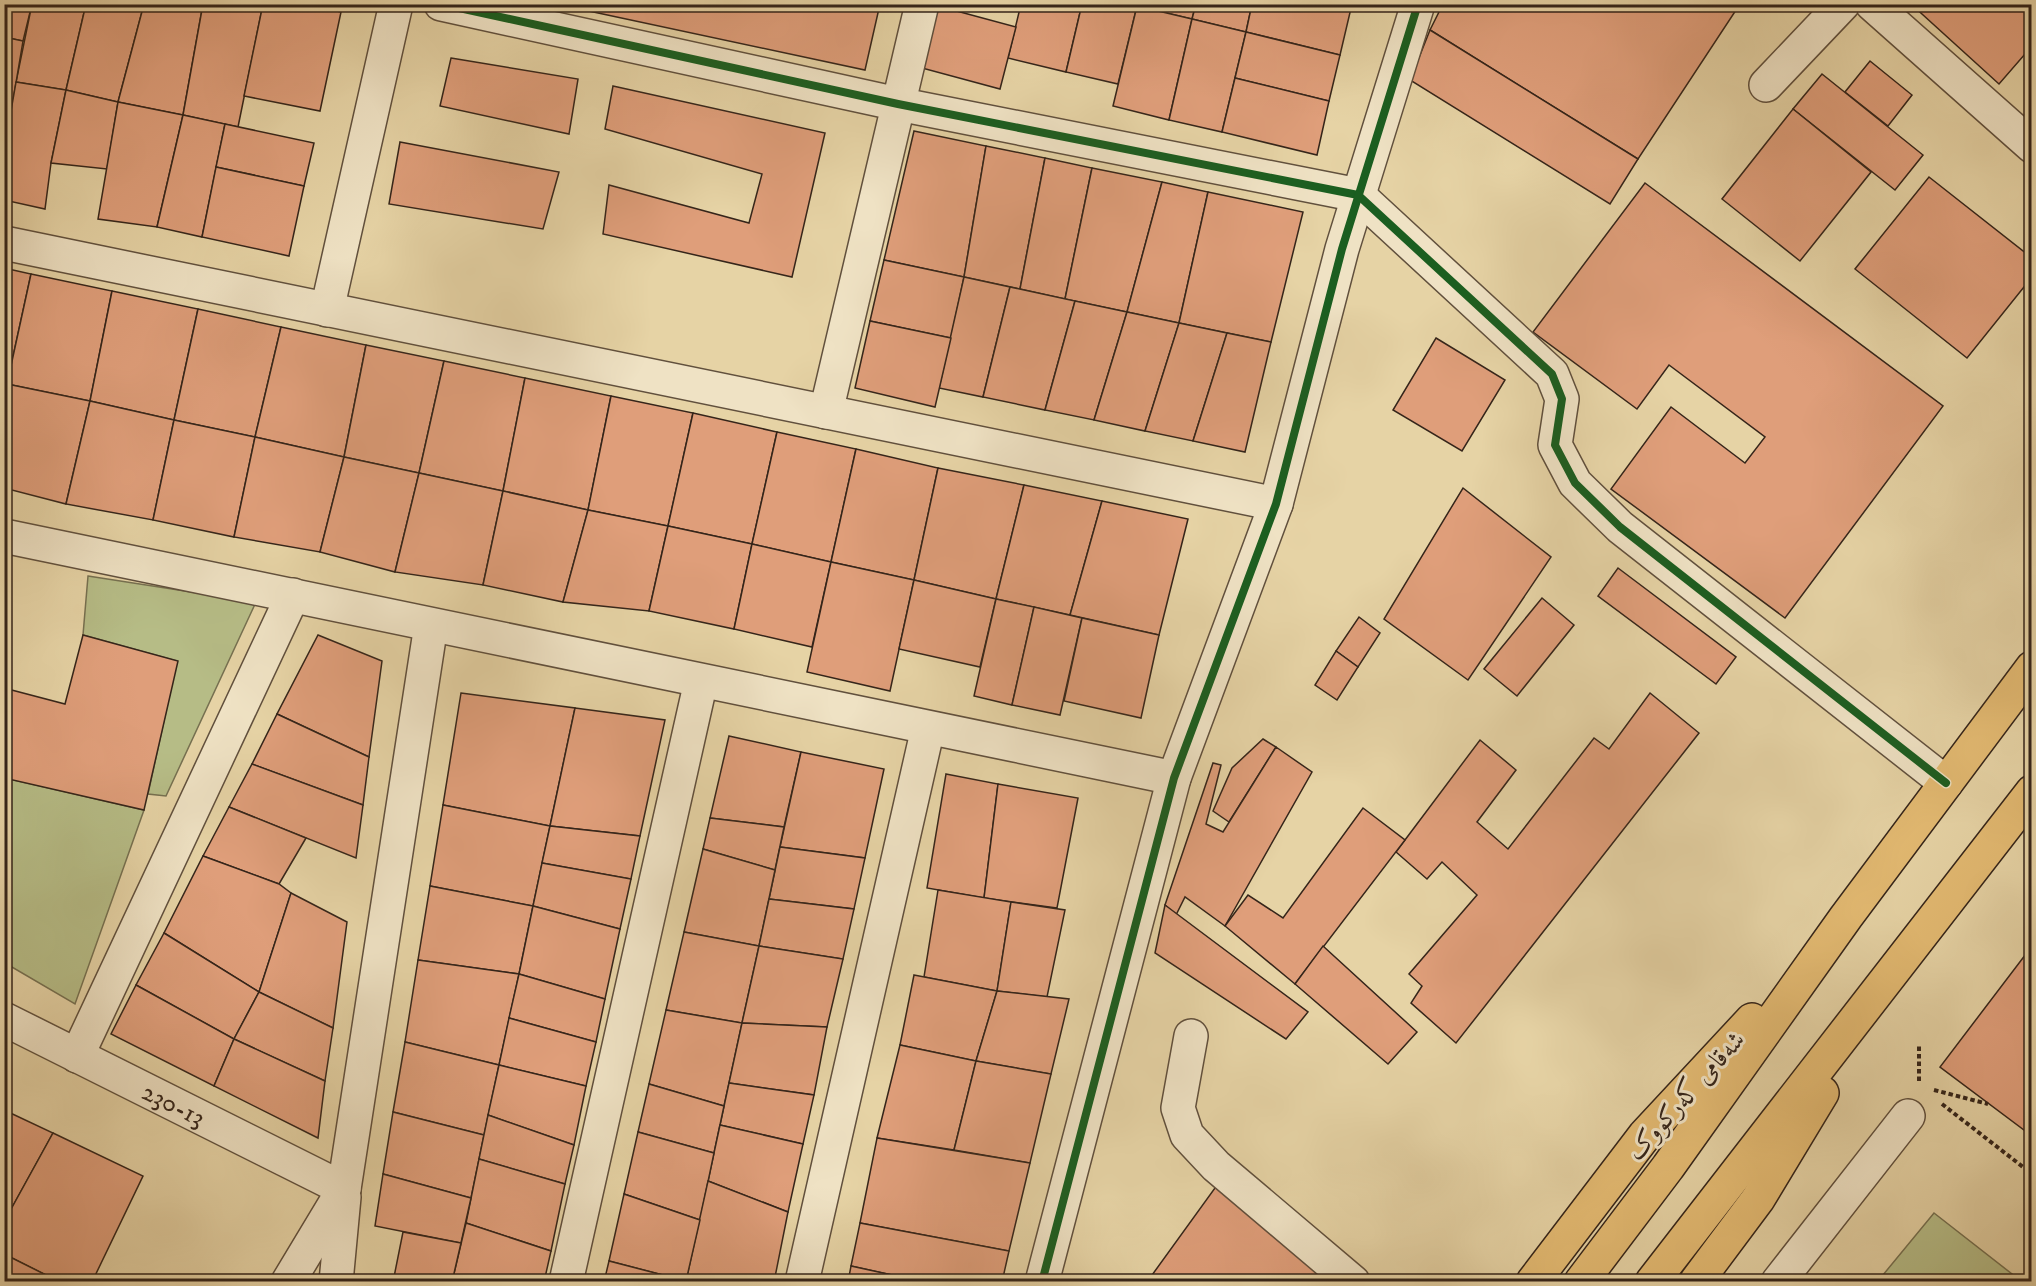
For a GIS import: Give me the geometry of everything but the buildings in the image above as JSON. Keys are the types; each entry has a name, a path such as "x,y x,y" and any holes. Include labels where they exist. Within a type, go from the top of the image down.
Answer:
{"highway":[{"name":"شەقامی کەرکووک","path":"1581,1281 1668,1167 1846,917 2031,668"},
{"path":"1652,1281 2031,792"},
{"name":"شەقامی کەرکووک","path":"1533,1281 1645,1135 1846,917"},
{"path":"1696,1281 1758,1199 1896,968"}],"street":[{"path":"327,310 396,4"},
{"path":"441,4 898,104 1358,195 1552,374 1562,399 1555,445 1575,483 1620,527 1946,783"},
{"path":"826,412 922,4"},
{"path":"1042,1281 1174,778 1276,504 1358,195 1418,4"},
{"path":"1766,85 1843,4"},
{"path":"1872,4 2027,133"},
{"path":"4,243 1276,504"},
{"path":"4,536 1174,778"},
{"path":"77,1056 293,596"},
{"path":"336,1281 344,1190 430,624"},
{"path":"566,1281 701,681"},
{"path":"802,1281 928,728"},
{"name":"230-13","path":"4,1019 344,1190"},
{"path":"1191,1036 1179,1108 1187,1135 1216,1166 1353,1281"},
{"path":"1778,1281 1908,1116"},
{"path":"288,1281 344,1190"}],"path":[{"path":"1919,1046 1919,1086"},
{"path":"1931,1089 1988,1104"},
{"path":"1938,1101 2031,1174"}],"green space":[{"path":"88,576 256,602 166,796 148,794 177,661 83,635"},
{"path":"5,778 144,810 75,1004 5,963"},
{"path":"1934,1213 2021,1281 1878,1281"}],"cycle path":[{"path":"441,4 898,104 1358,195 1552,374 1562,399 1555,445 1575,483 1620,527 1946,783"},
{"path":"1042,1282 1174,778 1276,504 1342,249 1418,4"}]}
